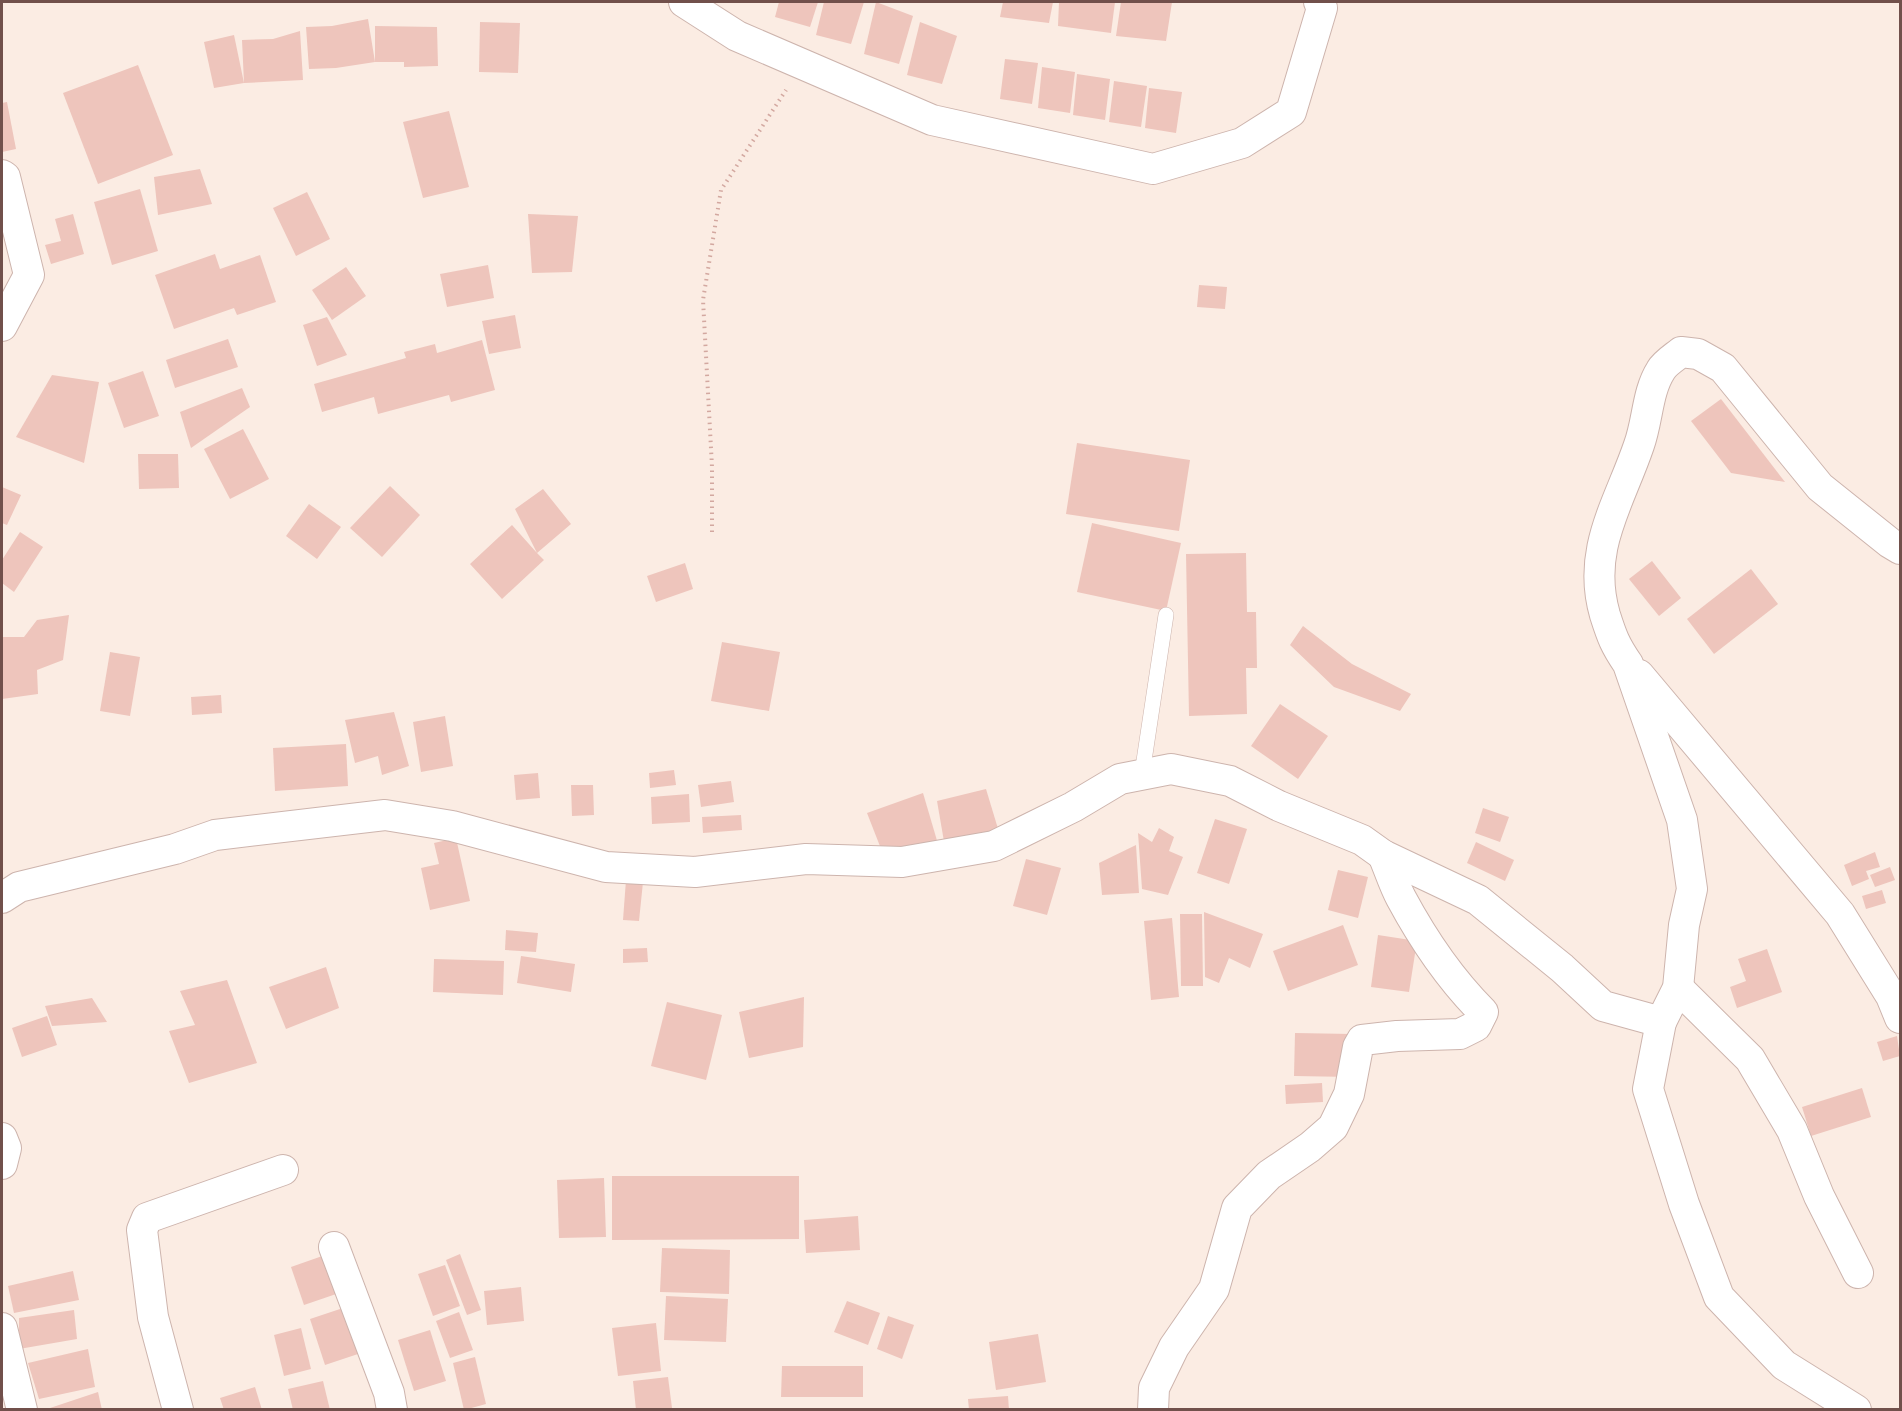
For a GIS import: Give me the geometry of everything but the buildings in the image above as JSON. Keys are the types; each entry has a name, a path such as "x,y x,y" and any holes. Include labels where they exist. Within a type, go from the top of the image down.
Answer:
{"street":[{"path":"684,2 737,36 932,120 1152,170 1242,143 1292,112 1322,8 1319,2"},
{"path":"2,175 5,177 29,274 2,326"},
{"path":"1856,1410 1784,1365 1719,1297 1684,1204 1648,1089 1661,1022 1678,988 1684,925 1692,889 1682,820 1668,774 1628,664 1614,645 1598,582 1600,553 1614,507 1640,443 1652,390 1661,368 1681,352 1698,354 1723,368 1820,487 1900,549"},
{"path":"1614,645 1840,914 1891,996 1900,1018"},
{"path":"2,898 19,887 175,849 215,835 385,815 452,826 606,867 695,872 806,859 902,862 994,846 1073,807 1120,778 1171,769 1230,781 1279,806 1362,840 1383,855 1478,900 1604,1006 1661,1022"},
{"path":"1153,1410 1154,1388 1174,1347 1214,1289 1237,1209 1269,1175 1310,1148 1333,1127 1349,1094 1358,1047 1362,1040 1397,1036 1460,1034 1476,1026 1483,1012 1465,994 1434,952 1400,897 1383,855"},
{"path":"1678,988 1750,1059 1792,1130 1819,1196 1858,1274"},
{"path":"2,1138 6,1148 2,1164"},
{"path":"178,1410 153,1317 142,1230 147,1218 283,1170"},
{"path":"334,1247 389,1393 392,1410"},
{"path":"2,1328 22,1410"}],"lane":[{"path":"1142,774 1166,615"}],"path":[{"path":"712,532 712,467 703,300 721,190 802,64"}]}
